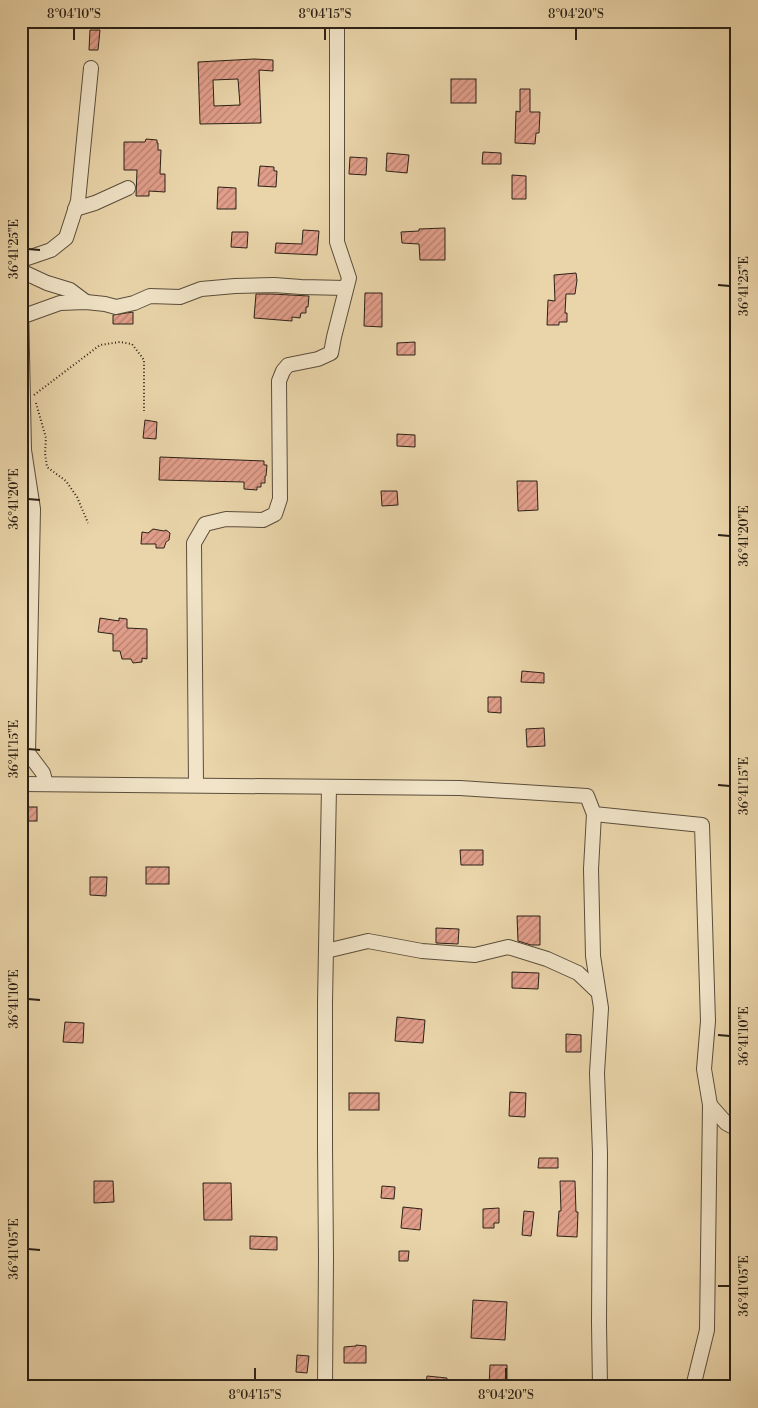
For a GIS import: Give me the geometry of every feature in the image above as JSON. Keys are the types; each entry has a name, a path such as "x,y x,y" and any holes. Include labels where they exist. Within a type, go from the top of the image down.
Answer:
{"street":[{"path":"21,21 21,264"},
{"path":"196,785 194,543 204,524 226,519 262,520 275,514 280,499 279,381 288,365 318,359 331,353 349,278 336,242 337,21"},
{"path":"22,260 51,250 66,238 78,201 91,68"},
{"path":"75,209 95,203 128,188"},
{"path":"21,271 47,283 70,290 86,302"},
{"path":"22,317 60,303 86,302 116,307 134,303 150,296 180,297 202,289 235,286 274,285 346,288"},
{"path":"21,306 30,406 24,450 32,509 25,759 43,773 46,784"},
{"path":"21,784 460,788 587,796 594,814 591,869 593,956 601,1008 597,1073 600,1153 598,1323 600,1387"},
{"path":"325,1387 326,951 329,787"},
{"path":"594,814 702,825 708,1021 704,1070 710,1106 707,1330 693,1387"},
{"path":"326,951 368,942 422,951 475,955 508,947 547,959 578,973 598,992"},
{"path":"710,1106 726,1123 737,1129"}],"path":[{"path":"88,523 77,497 66,481 47,466 45,453 46,438 30,406 33,396 100,345 120,342 132,344 144,360 144,410"}],"building":[{"path":"90,30 100,30 98,50 89,50"},
{"path":"254,59 273,60 273,71 259,70 261,123 200,124 198,62","holes":["238,79 240,105 214,106 213,80"]},
{"path":"451,79 476,79 476,103 451,103"},
{"path":"520,89 530,89 530,112 540,112 539,133 536,133 535,144 515,143 516,111 520,112"},
{"path":"146,139 157,140 158,150 161,150 160,174 165,174 165,192 149,191 149,196 136,196 137,170 124,170 124,142 145,142"},
{"path":"483,152 501,153 501,164 482,164"},
{"path":"387,153 409,155 407,173 386,171"},
{"path":"350,157 367,158 366,175 349,174"},
{"path":"260,166 274,167 274,171 277,171 276,187 258,186"},
{"path":"512,175 526,176 526,199 512,199"},
{"path":"218,187 236,188 236,209 217,209"},
{"path":"445,228 445,260 420,260 419,244 402,243 401,232"},
{"path":"303,230 319,231 317,255 275,253 276,243 302,244"},
{"path":"232,232 248,232 247,248 231,247"},
{"path":"576,273 575,294 566,294 565,313 567,313 567,322 559,322 559,325 547,325 548,300 555,301 554,275"},
{"path":"365,293 382,293 382,327 364,326"},
{"path":"256,294 309,296 308,307 306,307 306,313 301,313 300,318 292,317 292,321 254,318"},
{"path":"133,312 133,324 113,324 113,315"},
{"path":"415,342 415,355 397,355 397,343"},
{"path":"145,420 157,422 156,439 143,438"},
{"path":"397,434 415,435 415,447 397,446"},
{"path":"160,457 264,461 264,465 267,465 265,483 261,483 261,487 257,487 257,490 244,489 244,482 159,480"},
{"path":"517,481 537,481 538,510 518,511"},
{"path":"381,491 397,491 398,505 382,506"},
{"path":"153,529 166,530 170,533 169,540 164,548 156,548 156,544 141,544 142,532 148,533"},
{"path":"100,618 119,621 119,618 127,619 127,628 147,629 147,659 142,658 142,662 133,663 131,659 122,659 120,651 113,651 113,634 98,632"},
{"path":"522,671 544,673 544,683 521,682"},
{"path":"488,697 501,697 501,713 488,712"},
{"path":"544,728 545,746 527,747 526,729"},
{"path":"21,807 37,807 37,821 21,821"},
{"path":"460,850 483,850 483,865 461,865"},
{"path":"146,867 169,867 169,884 146,884"},
{"path":"90,877 107,877 106,896 90,895"},
{"path":"517,916 540,916 540,945 531,945 518,941"},
{"path":"436,928 459,929 458,944 436,943"},
{"path":"512,972 539,973 538,989 512,988"},
{"path":"397,1017 425,1020 423,1043 395,1041"},
{"path":"65,1022 84,1023 83,1043 63,1042"},
{"path":"566,1034 581,1035 581,1052 566,1052"},
{"path":"510,1092 526,1093 525,1117 509,1116"},
{"path":"349,1093 379,1093 379,1110 349,1110"},
{"path":"539,1158 558,1158 558,1168 538,1168"},
{"path":"94,1181 113,1181 114,1202 94,1203"},
{"path":"560,1181 575,1181 576,1212 578,1212 577,1237 557,1236 559,1211 561,1211"},
{"path":"203,1183 231,1183 232,1220 204,1220"},
{"path":"382,1186 395,1187 394,1199 381,1198"},
{"path":"403,1207 422,1209 420,1230 401,1228"},
{"path":"499,1208 499,1223 494,1223 494,1228 483,1228 483,1209"},
{"path":"524,1211 534,1212 531,1236 522,1235"},
{"path":"250,1236 277,1237 277,1250 250,1249"},
{"path":"399,1251 409,1251 408,1261 399,1261"},
{"path":"473,1300 507,1302 505,1340 471,1338"},
{"path":"366,1346 366,1363 344,1363 344,1347"},
{"path":"297,1355 309,1356 307,1373 296,1372"},
{"path":"490,1365 507,1365 507,1387 489,1387"},
{"path":"427,1376 447,1378 446,1387 426,1386"}]}
